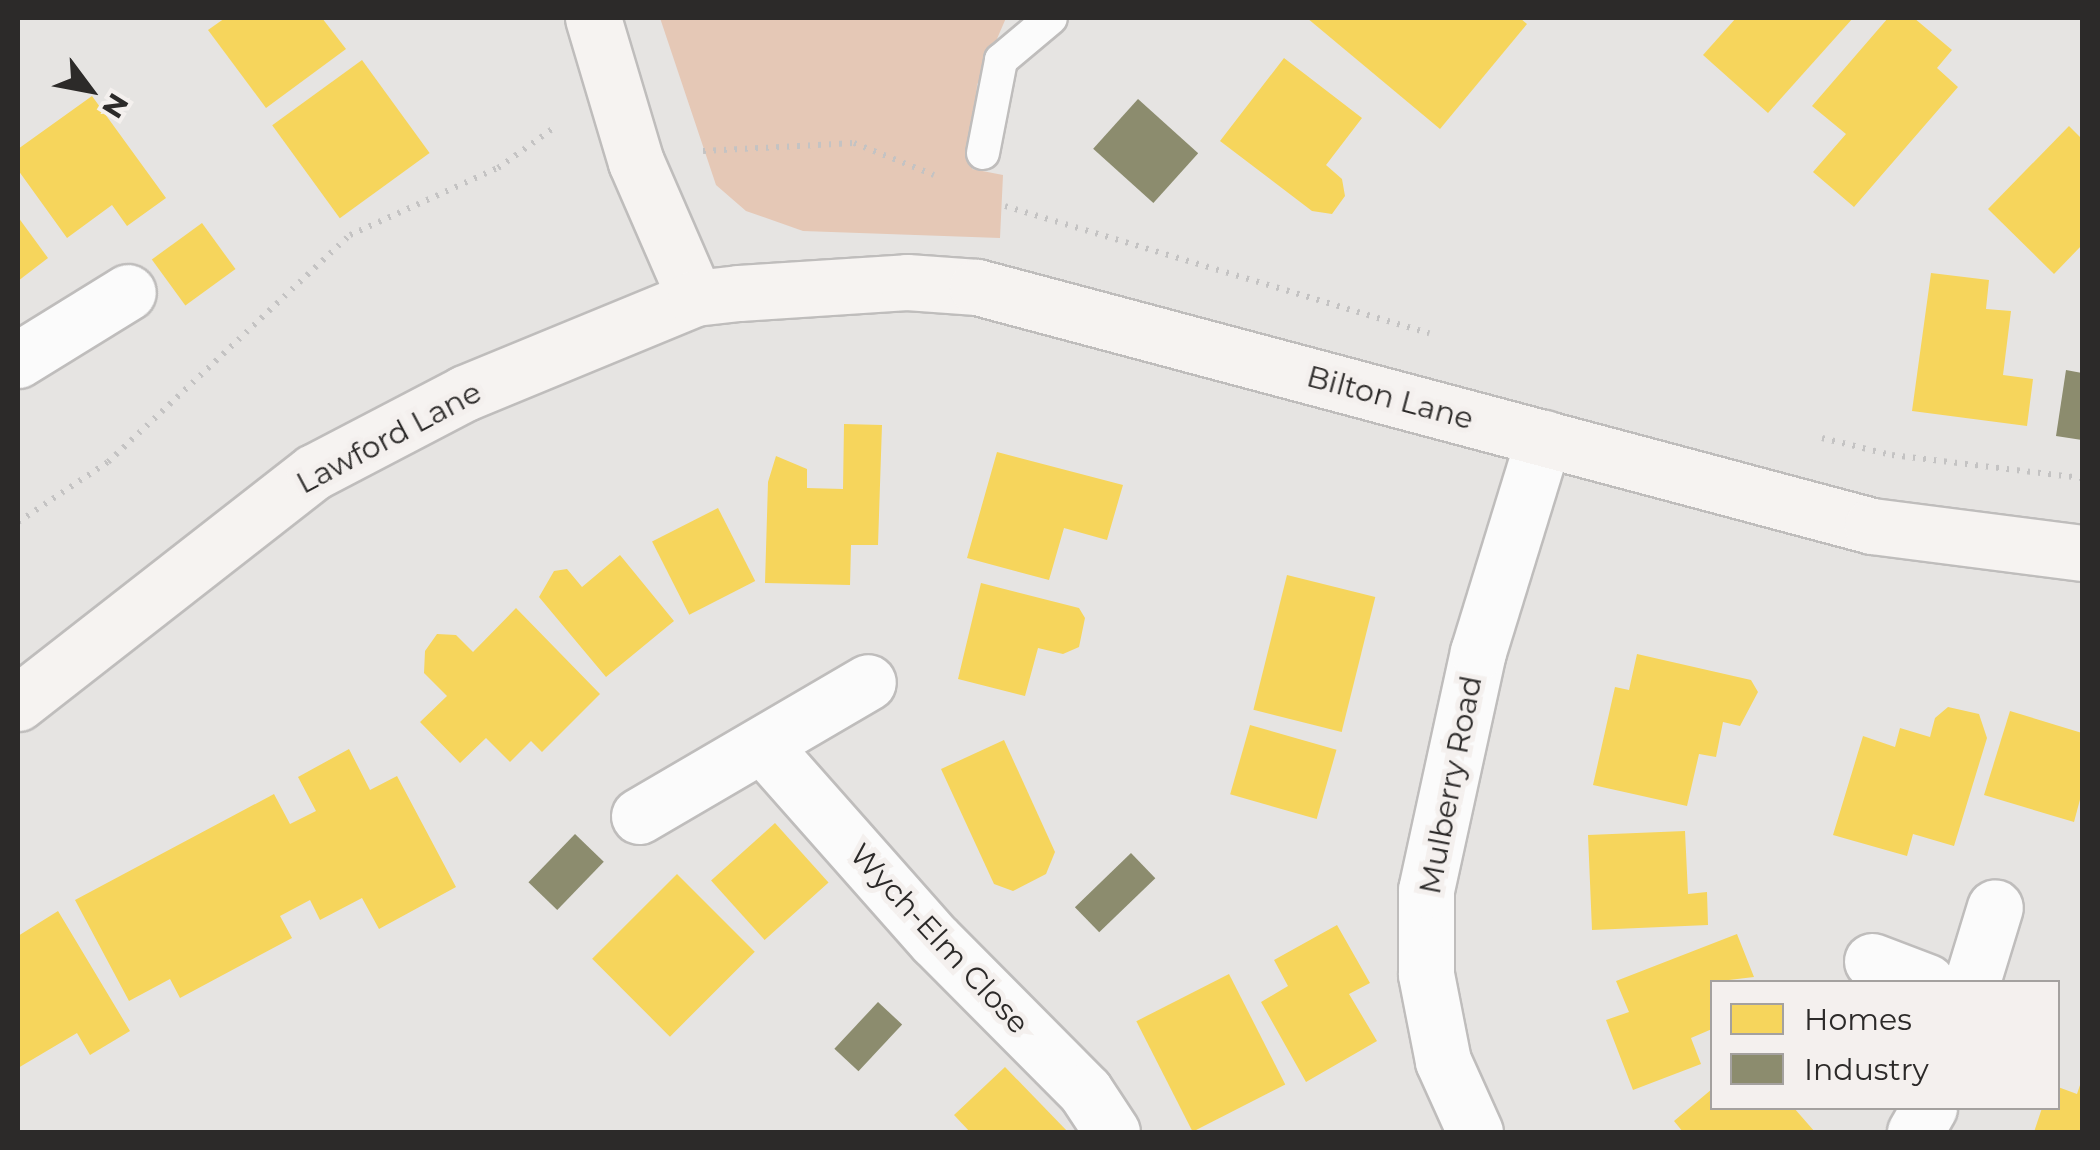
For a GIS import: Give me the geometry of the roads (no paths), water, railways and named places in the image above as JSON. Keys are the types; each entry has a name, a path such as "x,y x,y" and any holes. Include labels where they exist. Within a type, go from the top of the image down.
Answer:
{"street":[{"path":"594,18 642,175 695,298"},
{"name":"Bilton Lane","path":"695,298 906,282 977,287 1872,526 2082,553"},
{"path":"18,360 128,292"},
{"name":"Lawford Lane","path":"18,704 314,472 466,394 695,298"},
{"name":"Mulberry Road","path":"1465,1130 1443,1061 1426,974 1426,890 1478,652 1544,438"},
{"path":"639,816 764,747 868,682"},
{"name":"Wych-Elm Close","path":"764,747 935,940 1085,1091 1112,1132"},
{"path":"1973,980 1995,907"},
{"path":"1872,962 1922,980"},
{"path":"1915,1132 1928,1110"}],"lane":[{"path":"983,152 1001,60 1051,18"}]}
